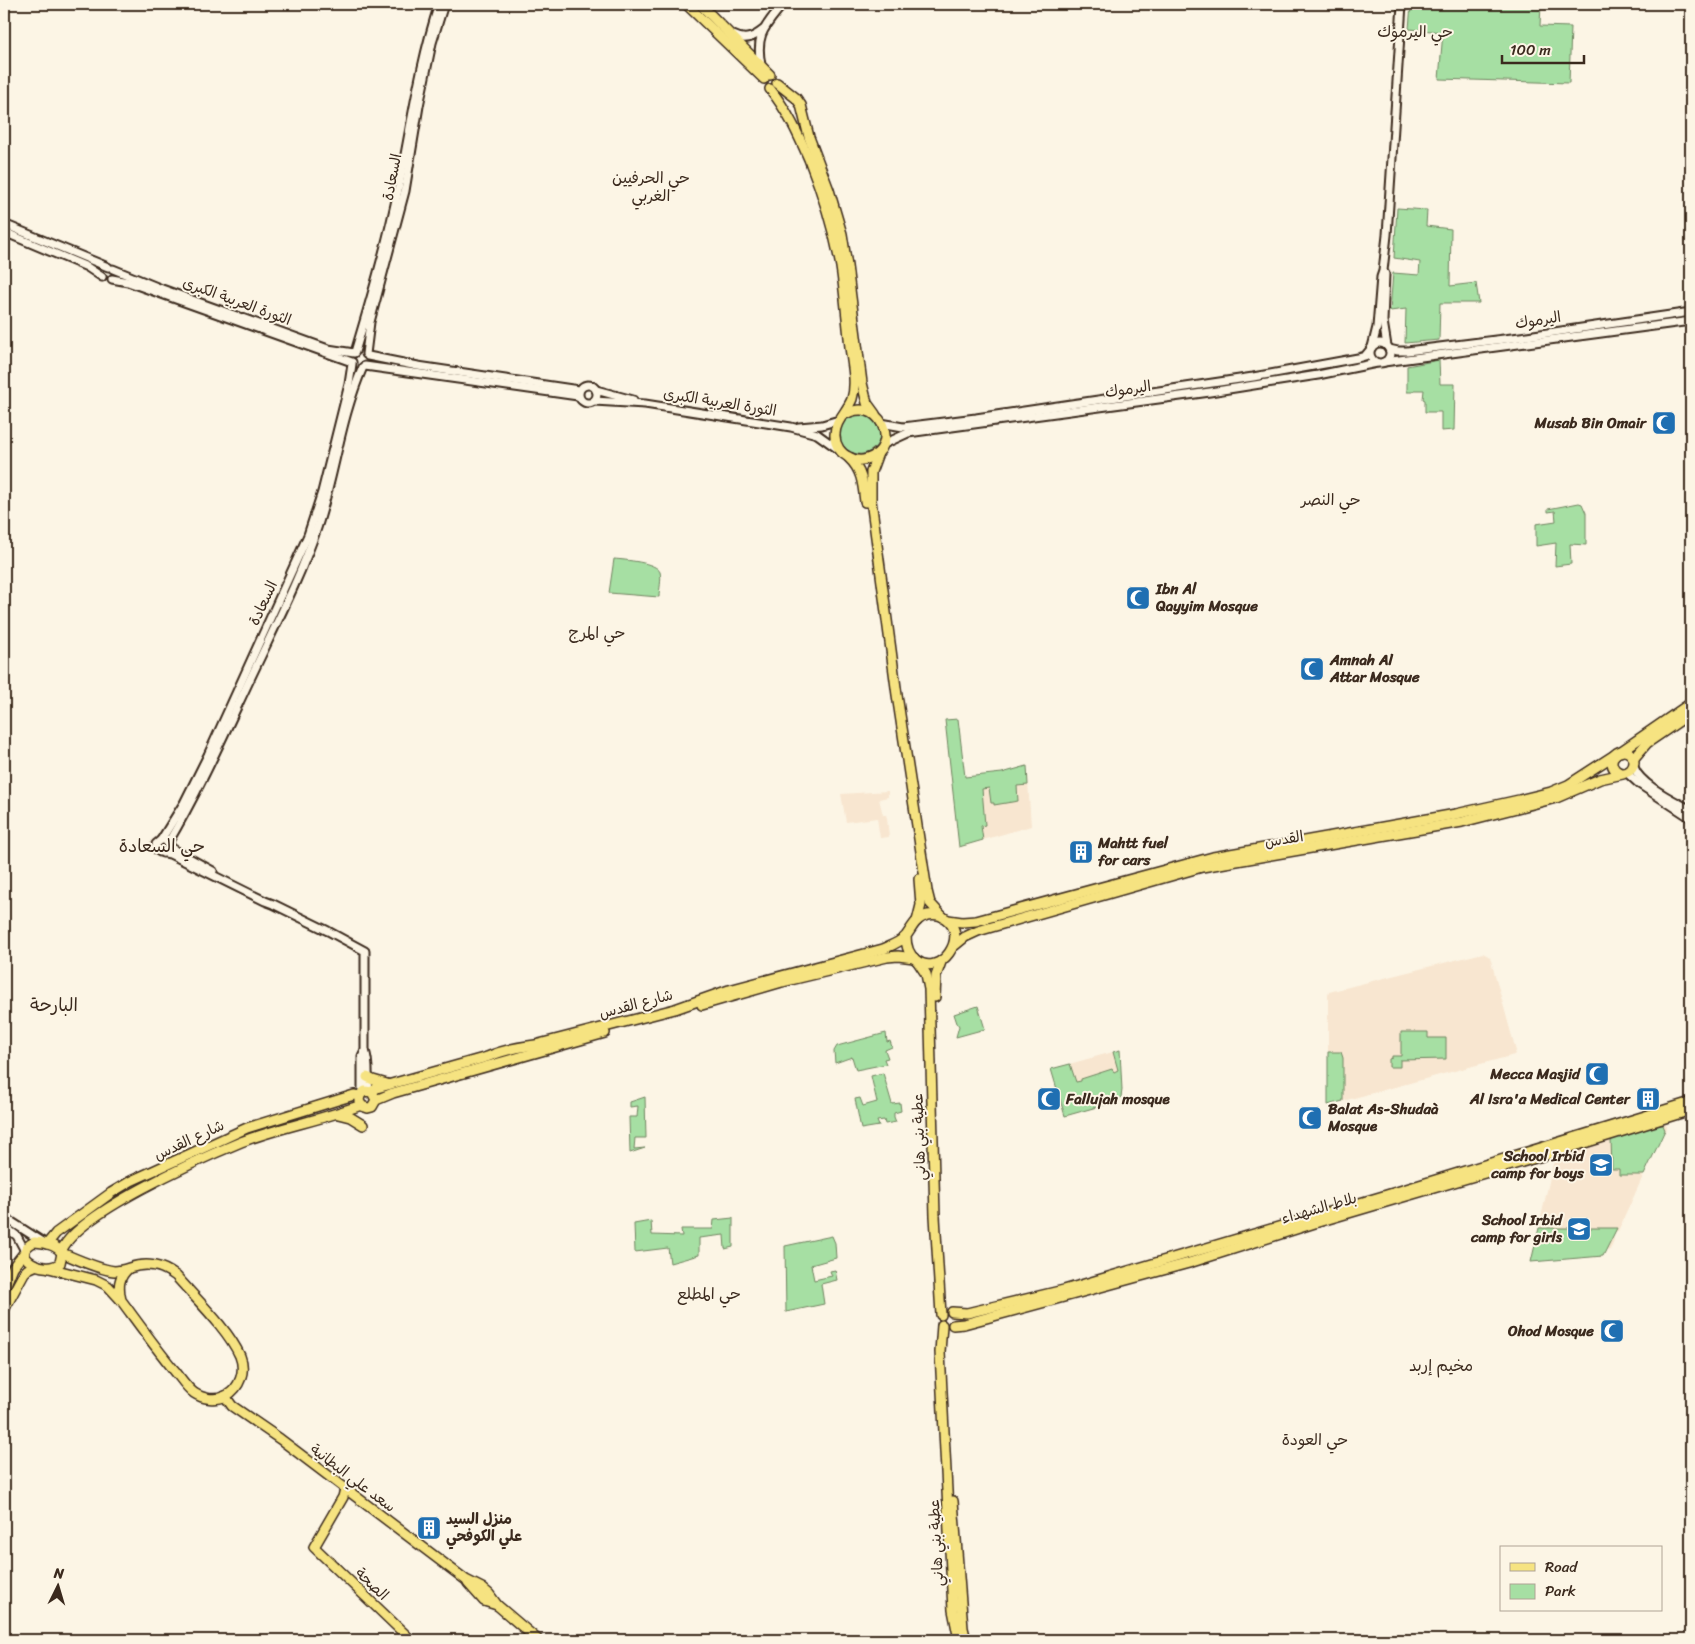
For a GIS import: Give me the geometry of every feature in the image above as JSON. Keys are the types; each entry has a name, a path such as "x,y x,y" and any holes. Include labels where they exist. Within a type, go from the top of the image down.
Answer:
{"main road":[{"path":"686,4 767,77 775,77 778,83 798,102 829,190 842,234 862,383 868,403 884,428 885,436 871,472 871,500 897,695 927,891 930,903 946,919 955,932 953,946 941,962 935,983 936,1058 942,1269 947,1320 947,1382 956,1546 963,1628 966,1640"},
{"path":"700,4 761,65 767,77 764,85 770,89 783,108 802,142 830,218 841,270 854,385 852,398 835,430 835,437 837,446 858,468 863,483 919,876 921,905 917,921"},
{"path":"770,89 774,88 778,83"},
{"path":"783,108 789,99 798,102"},
{"path":"783,108 795,112 798,102"},
{"path":"841,418 850,411 860,409 869,411 879,419"},
{"path":"845,455 856,460 865,460 872,457 881,448"},
{"name":"القدس","path":"946,919 976,922 1225,854 1456,814 1551,792 1568,785 1691,703"},
{"path":"1629,768 1626,752 1618,753 1612,760 1614,768 1619,773 1629,768 1647,743 1691,713"},
{"name":"القدس","path":"953,946 965,937 978,931 1188,870 1219,863 1462,822 1556,798 1629,768"},
{"path":"916,960 907,948 906,936 917,921 926,915 946,919"},
{"name":"شارع القدس","path":"45,1243 53,1235 111,1193 131,1181 247,1128 354,1095 366,1096 377,1088 510,1049 535,1045 675,1009 729,990 883,949 906,936"},
{"path":"47,1267 58,1265 62,1260 61,1252 66,1242 75,1232 120,1200 241,1142 335,1113 366,1096 393,1093 782,982 887,957 898,956 916,960 927,965 941,962"},
{"name":"عطية بني هاني","path":"916,960 926,974 929,989 935,1216 947,1320 940,1352 953,1610 959,1640"},
{"path":"367,1077 390,1084"},
{"path":"947,1320 967,1313 1064,1290 1691,1102"},
{"name":"بلاط الشهداء","path":"947,1320 964,1324 1189,1263 1318,1222 1691,1110"},
{"path":"335,1113 350,1117 363,1125"},
{"path":"13,1292 4,1288 13,1267 27,1247 34,1242 45,1243 57,1248 61,1252 111,1271 123,1271 128,1268 150,1264 159,1266 176,1276 228,1337 240,1357 242,1365 239,1383 234,1390 225,1396 210,1399 190,1390 121,1300 108,1286 96,1280 37,1265 26,1260 24,1252"},
{"path":"4,1310 24,1273 37,1265"},
{"path":"121,1300 119,1292 120,1278 128,1268"},
{"name":"سعد علي البطانية","path":"225,1396 232,1406 280,1439 466,1580 484,1601 497,1605 538,1640"},
{"name":"الصحة","path":"345,1489 343,1497 314,1548 411,1640"}],"street":[{"name":"السعادة","path":"354,353 390,223 398,190 418,79 439,4"},
{"name":"السعادة","path":"367,355 370,322 404,191 432,43 444,4"},
{"path":"728,32 746,39 754,36 764,29 783,4"},
{"path":"1382,288 1377,327 1371,348 1372,359 1381,362 1389,355 1383,321 1382,288 1381,277 1393,148 1402,4"},
{"path":"761,65 758,47 764,29"},
{"name":"الثورة العربية الكبرى","path":"4,224 162,289 328,349 354,353"},
{"path":"4,232 87,266 105,280 112,279 115,274 110,268 102,271 102,277"},
{"name":"الثورة العربية الكبرى","path":"112,279 136,285 352,363"},
{"name":"اليرموك","path":"1388,348 1408,351 1691,312"},
{"name":"اليرموك","path":"881,448 908,433 1210,392 1318,375 1381,362 1404,361 1691,321"},
{"path":"1371,348 1378,344 1388,348"},
{"name":"اليرموك","path":"879,419 903,426 976,418 1253,377 1358,358 1365,356 1371,348"},
{"path":"579,393 356,367 352,363 351,358 354,353 360,351 367,355 418,366 579,393 585,403 594,402 597,396 596,390 587,385 579,393"},
{"path":"364,367 368,362 367,355"},
{"name":"السعادة","path":"168,844 235,710 299,573 320,518 352,363"},
{"name":"السعادة","path":"161,840 184,803 208,755 294,570 312,526 352,396 364,367"},
{"name":"الثورة العربية الكبرى","path":"596,390 645,404"},
{"name":"الثورة العربية الكبرى","path":"594,402 645,404 792,427 822,436 845,455"},
{"name":"الثورة العربية الكبرى","path":"792,427 822,425 841,418"},
{"path":"1629,768 1644,781 1691,810"},
{"path":"1629,768 1639,784 1691,818"},
{"path":"273,904 255,891 173,850 165,840 157,842 156,848 158,851 170,854 265,901 328,930 365,951 366,1096"},
{"path":"163,853 168,850 168,844"},
{"path":"366,1051 362,1057 366,1096"},
{"path":"4,1217 45,1243"},
{"path":"4,1226 17,1236 24,1252"}],"shaded area":[{"path":"958,719 965,778 1002,773 1027,766 1031,826 959,847 945,720"},
{"path":"888,791 888,797 879,799 883,815 886,815 887,818 889,837 880,838 877,818 846,822 841,794"},
{"path":"1483,953 1490,957 1516,1051 1514,1055 1328,1105 1329,992"},
{"path":"1120,1050 1122,1090 1118,1101 1065,1116 1051,1069"},
{"path":"1664,1124 1667,1126 1667,1129 1661,1137 1618,1231 1616,1231 1613,1237 1614,1240 1610,1250 1606,1249 1603,1256 1531,1262 1555,1155"}],"green space":[{"path":"1411,4 1541,4 1540,26 1571,27 1569,83 1439,79 1443,32 1409,29"},
{"path":"1397,208 1427,210 1426,226 1451,229 1450,286 1476,283 1479,303 1440,303 1439,340 1405,343 1406,309 1390,311 1393,273 1419,275 1420,262 1394,258"},
{"path":"1439,360 1440,384 1455,384 1454,430 1441,431 1441,412 1425,412 1424,390 1407,392 1407,366"},
{"path":"862,412 876,420 880,428 880,436 874,448 861,454 853,453 846,449 841,442 840,435 843,420"},
{"path":"1582,504 1586,513 1586,545 1570,544 1571,564 1555,566 1556,543 1536,546 1536,524 1556,521 1555,511 1548,512 1548,509"},
{"path":"614,559 640,562 657,569 661,575 659,597 609,593"},
{"path":"958,719 965,777 1002,773 1027,766 1028,785 1017,786 1018,801 994,805 994,803 991,803 989,788 982,789 985,825 981,826 983,840 959,847 945,720"},
{"path":"978,1006 985,1029 956,1037 959,1026 954,1014"},
{"path":"1401,1032 1428,1032 1428,1038 1446,1038 1446,1059 1400,1060 1400,1067 1389,1067 1389,1059 1392,1056 1401,1056"},
{"path":"886,1033 887,1042 890,1041 892,1047 885,1050 888,1058 884,1059 886,1064 856,1070 852,1057 835,1063 834,1051 837,1046"},
{"path":"1120,1050 1122,1090 1118,1101 1065,1116 1051,1069 1070,1064 1076,1082 1112,1069 1114,1072 1118,1070 1113,1052"},
{"path":"1328,1052 1341,1052 1343,1058 1343,1101 1328,1105"},
{"path":"883,1073 892,1104 900,1103 901,1111 894,1113 896,1122 885,1124 884,1120 877,1121 879,1126 861,1129 855,1099 860,1098 863,1106 877,1102 871,1076"},
{"path":"645,1097 646,1138 635,1138 634,1149 645,1148 630,1153 629,1117 637,1117 638,1106 630,1107 630,1102"},
{"path":"1663,1125 1665,1130 1644,1175 1619,1175 1619,1169 1612,1169 1611,1139"},
{"path":"733,1218 733,1247 725,1249 724,1235 699,1238 699,1255 670,1263 668,1248 635,1252 634,1224 651,1221 652,1235 682,1236 681,1229 713,1229 714,1220"},
{"path":"1539,1228 1617,1228 1603,1256 1531,1262"},
{"path":"832,1236 835,1243 836,1258 811,1265 814,1280 832,1276 830,1271 835,1270 837,1280 821,1284 824,1304 786,1312 785,1246"}],"place":[{"name":"Musab Bin Omair","path":"1664,423"},
{"name":"Ibn Al Qayyim Mosque","path":"1138,598"},
{"name":"Amnah Al Attar Mosque","path":"1312,669"},
{"name":"Mahtt fuel for cars","path":"1081,852"},
{"name":"Mecca Masjid","path":"1597,1074"},
{"name":"Fallujah mosque","path":"1049,1099"},
{"name":"Al Isra'a Medical Center","path":"1648,1099"},
{"name":"Balat As-Shudaà Mosque","path":"1310,1118"},
{"name":"School Irbid camp for boys","path":"1601,1165"},
{"name":"School Irbid camp for girls","path":"1579,1229"},
{"name":"Ohod Mosque","path":"1612,1331"},
{"name":"منزل السيد علي الكوفحي","path":"429,1528"}],"district":[{"name":"حي اليرموك","path":"1415,31"},
{"name":"حي الحرفيين الغربي","path":"651,186"},
{"name":"حي النصر","path":"1331,499"},
{"name":"حي المرج","path":"597,632"},
{"name":"حي السعادة","path":"162,846"},
{"name":"البارحة","path":"54,1005"},
{"name":"حي المطلع","path":"709,1293"},
{"name":"مخيم إربد","path":"1441,1365"},
{"name":"حي العودة","path":"1315,1439"}]}
